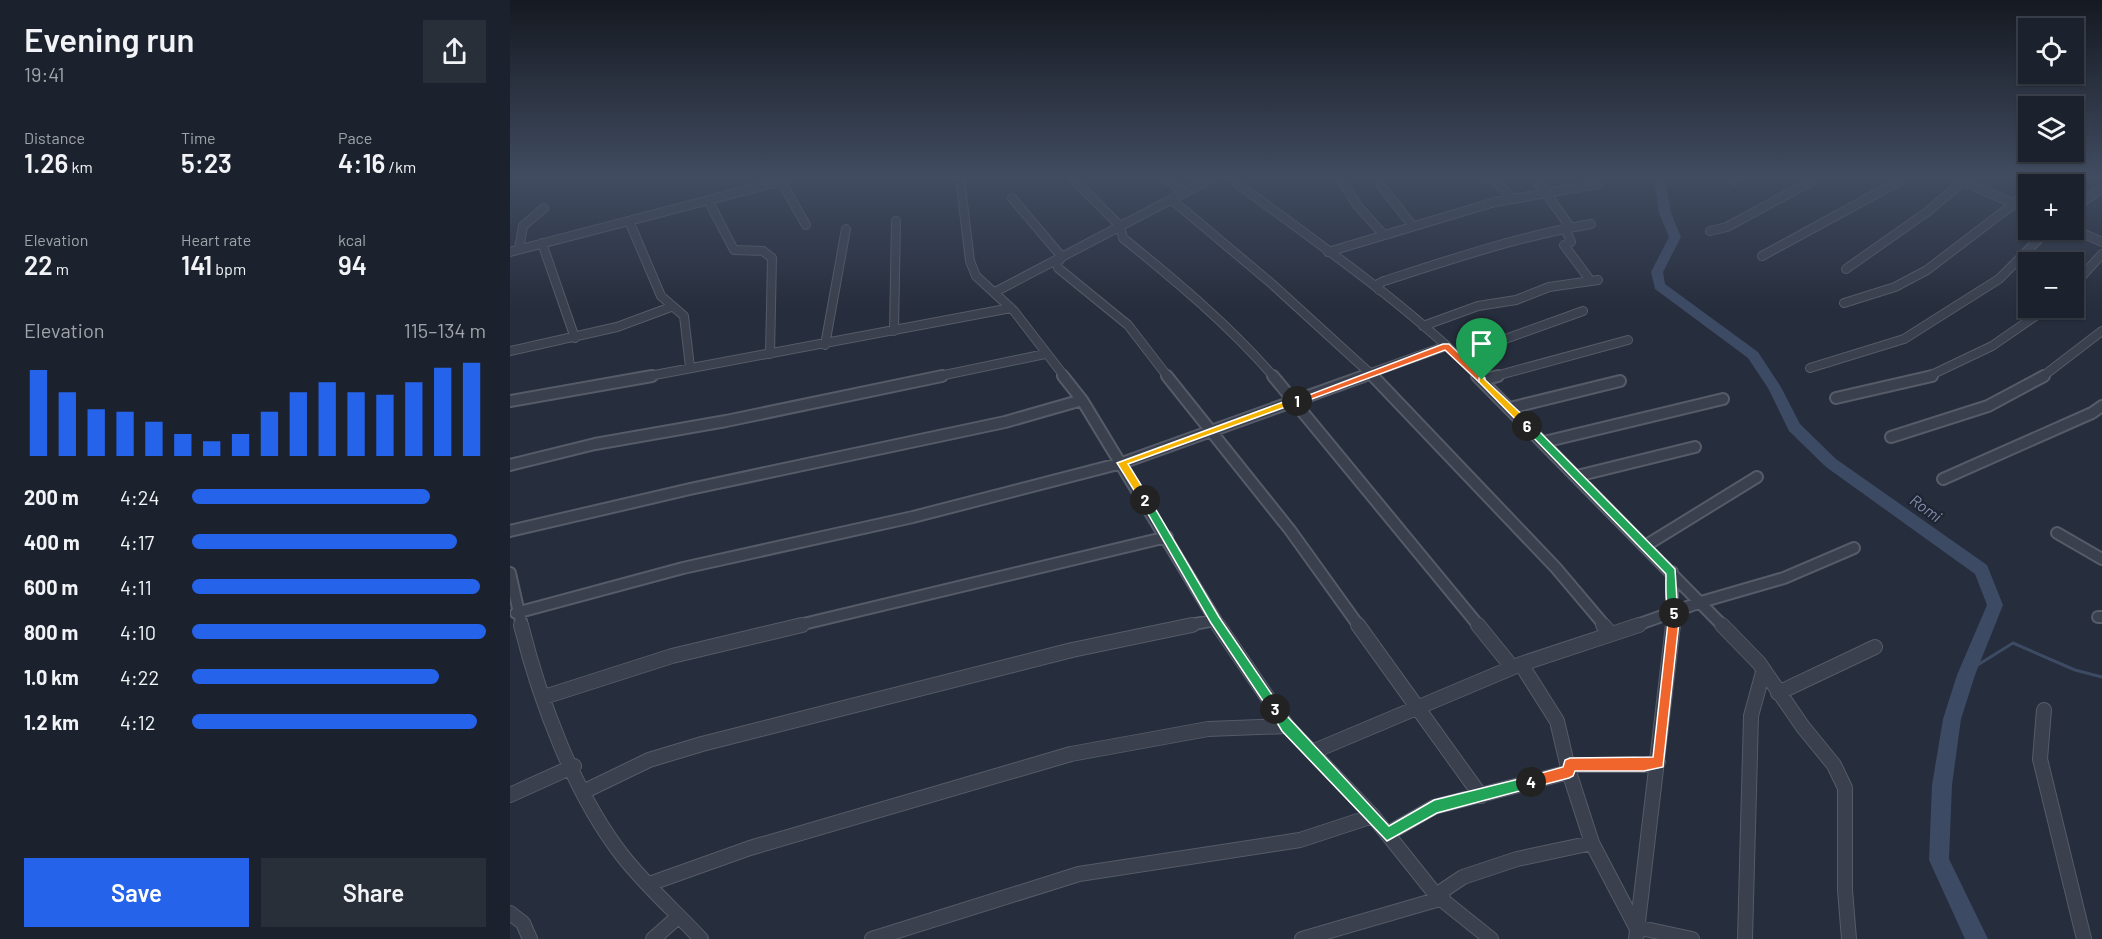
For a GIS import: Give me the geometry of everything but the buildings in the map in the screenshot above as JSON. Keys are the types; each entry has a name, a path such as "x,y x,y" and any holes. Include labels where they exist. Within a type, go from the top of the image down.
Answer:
{"street":[{"path":"519,249 523,226 528,222"},
{"path":"510,252 625,222"},
{"path":"628,222 661,296 684,316 687,326 690,368"},
{"path":"719,222 734,250 763,251 772,258 770,354"},
{"path":"894,331 896,222"},
{"path":"965,222 970,261 976,276 1011,308 1082,400 1167,537 1215,620 1287,726 1373,816 1440,896 1491,939"},
{"path":"1033,222 1062,256"},
{"path":"1115,222 1123,238 1182,285 1245,343 1516,665 1557,721 1569,772 1592,843 1636,933"},
{"path":"995,292 1127,222"},
{"path":"1198,222 1272,284 1371,374 1556,568 1611,634"},
{"path":"1288,222 1380,290 1458,356 1672,572 1758,663 1778,693 1834,765 1845,788 1845,890 1849,939"},
{"path":"1372,222 1383,234"},
{"path":"1410,222 1413,225"},
{"path":"1328,252 1425,222"},
{"path":"1423,326 1478,306 1516,300 1549,287 1598,280 1570,242 1565,228 1568,224 1566,222"},
{"path":"1710,231 1737,222"},
{"path":"1762,256 1828,222"},
{"path":"1846,269 1913,222"},
{"path":"1844,303 1895,287 1927,270 1991,222"},
{"path":"1380,290 1378,284 1384,281 1565,228 1591,224"},
{"path":"825,345 846,229"},
{"path":"2084,234 2102,242"},
{"path":"1810,368 1904,339 1999,279 2038,240"},
{"path":"542,243 575,338"},
{"path":"2084,274 2102,254"},
{"path":"1062,256 1057,263 1058,268 1128,325 1210,432 1290,530 1481,796"},
{"path":"510,351 617,327 671,307"},
{"path":"510,401 825,345 1011,308"},
{"path":"1458,356 1583,311"},
{"path":"1836,398 1929,377 1979,355 2034,318"},
{"path":"1891,437 1971,413 2025,386 2070,360 2102,331"},
{"path":"1482,380 1628,340"},
{"path":"516,613 682,568 913,517 1122,463 1446,346"},
{"path":"510,465 595,444 726,421 1045,354"},
{"path":"1510,408 1620,381"},
{"path":"1544,442 1724,399"},
{"path":"510,531 690,489 1005,422 1082,400"},
{"path":"1943,479 2092,414 2102,406"},
{"path":"1577,476 1695,447"},
{"path":"1645,546 1757,477"},
{"path":"2057,533 2102,559"},
{"path":"544,697 672,656 1167,537"},
{"path":"1312,752 1319,751 1516,665 1701,602 1784,578 1854,548"},
{"path":"1636,933 1674,613 1671,595 1672,572"},
{"path":"510,573 516,613 544,697 585,791 613,842 701,939"},
{"path":"585,791 649,760 702,744 1072,650 1215,620"},
{"path":"1778,693 1875,647"},
{"path":"1745,939 1751,717 1763,672"},
{"path":"2044,711 2040,759 2084,939"},
{"path":"649,884 750,848 1071,754 1208,729 1287,726"},
{"path":"1569,772 1570,765 1644,765 1658,762"},
{"path":"510,795 574,766"},
{"path":"1387,834 1434,807 1569,772"},
{"path":"872,939 1078,874 1300,840 1373,816"},
{"path":"1302,939 1440,896 1464,877 1506,863 1592,843"},
{"path":"510,913 523,923 530,939"},
{"path":"653,939 679,916"},
{"path":"1636,933 1692,939"}],"waterway":[{"name":"Romi","path":"1669,222 1675,237 1657,272 1659,286 1753,355 1774,387 1794,427 1831,463 1981,570 1995,605 1966,675 1952,719 1942,785 1939,860 1977,939"},
{"path":"1968,671 2013,643 2075,670 2102,677"}],"route":[{"path":"1446,346 1482,380 1672,572 1671,595 1674,613 1658,762 1648,765 1570,765 1569,772 1434,807 1387,834 1373,816 1287,726 1215,620 1122,463 1446,346"}]}
